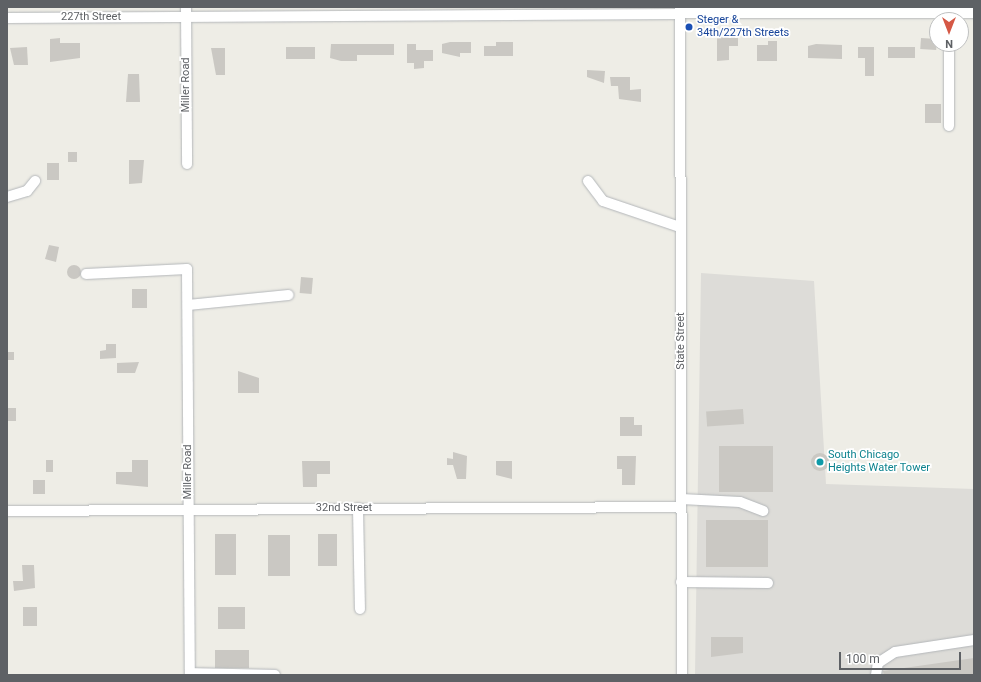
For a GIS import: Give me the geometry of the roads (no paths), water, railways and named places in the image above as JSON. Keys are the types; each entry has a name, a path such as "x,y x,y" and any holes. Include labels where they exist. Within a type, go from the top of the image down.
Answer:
{"street":[{"name":"227th Street","path":"7,18 186,12 625,11 929,17"},
{"name":"State Street","path":"680,11 682,675"},
{"name":"Miller Road","path":"186,12 187,164"},
{"path":"949,52 949,126"},
{"path":"7,198 27,191 35,181"},
{"path":"588,181 603,201 680,227"},
{"name":"Miller Road","path":"86,274 187,269 190,674"},
{"path":"188,305 289,295"},
{"name":"32nd Street","path":"7,511 358,508 740,502 763,511"},
{"path":"358,508 360,609"},
{"path":"681,582 768,583"},
{"path":"876,675 878,663 895,652 974,640"},
{"path":"190,674 275,675"}],"place":[{"name":"Steger & 34th/227th Streets","path":"689,27"},
{"name":"South Chicago Heights Water Tower","path":"820,462"}]}
